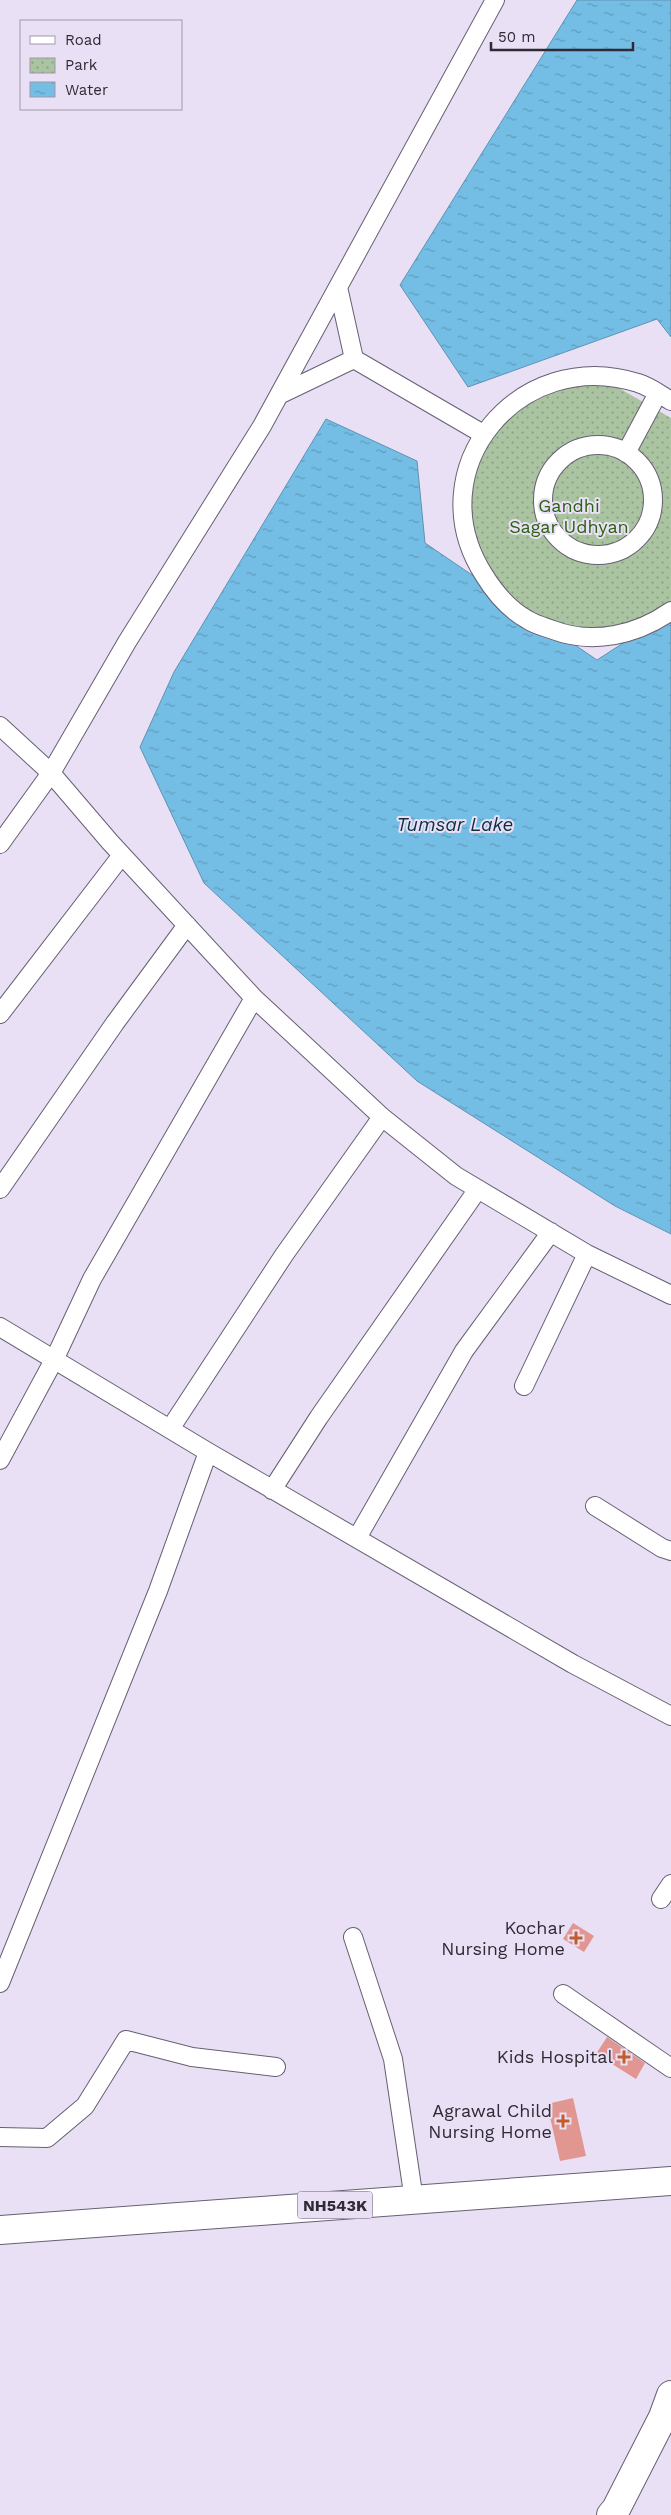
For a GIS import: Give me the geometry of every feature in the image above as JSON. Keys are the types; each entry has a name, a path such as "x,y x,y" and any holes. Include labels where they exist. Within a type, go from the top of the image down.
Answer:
{"main road":[{"name":"NH543K","path":"0,2230 671,2181"},
{"path":"611,2515 616,2509 671,2395"}],"street":[{"path":"0,844 51,773 127,642 262,426 494,0"},
{"path":"338,287 354,359 483,434"},
{"path":"279,395 354,359"},
{"path":"626,453 664,397 639,383 596,375 552,381 513,402 483,434 466,473 462,516 472,557 495,594 528,620 569,636 612,637 652,624 671,611"},
{"path":"591,446 609,446 626,453 640,465 650,480 654,498 652,516 644,532 631,545 615,553 597,556 579,552 563,543 551,529 544,512 543,494 548,476 558,462 573,451 591,446"},
{"path":"0,726 51,773 122,855 254,998 382,1117 456,1176 587,1254 671,1295"},
{"path":"0,1014 122,855"},
{"path":"0,1189 115,1023 187,925"},
{"path":"0,1460 55,1358 92,1278 254,998"},
{"path":"170,1429 284,1255 382,1117"},
{"path":"272,1490 351,1370 478,1189"},
{"path":"357,1538 464,1351 551,1232"},
{"path":"524,1386 587,1254"},
{"path":"0,1326 272,1490 573,1664 671,1716"},
{"path":"0,1983 158,1591 208,1452"},
{"path":"595,1506 662,1548 671,1551"},
{"path":"661,1899 671,1884"},
{"path":"353,1937 393,2059 414,2200"},
{"path":"563,1994 671,2068"},
{"path":"0,2137 47,2138 85,2106 126,2040 192,2058 276,2067"}],"green space":[{"name":"Gandhi Sagar Udhyan","path":"596,375 671,418 671,611 653,624 569,636 495,594 462,516 483,434 513,402"}],"water":[{"path":"577,0 671,0 671,337 657,319 468,387 400,285"},
{"name":"Tumsar Lake","path":"326,419 417,461 425,543 597,660 671,612 671,1234 615,1206 417,1081 204,883 140,747 174,672"}],"building":[{"path":"573,1923 594,1936 584,1952 563,1939"},
{"path":"607,2037 645,2063 636,2079 596,2054"},
{"path":"573,2098 586,2156 560,2161 547,2104"}],"place":[{"name":"Kochar Nursing Home","path":"576,1938"},
{"name":"Kids Hospital","path":"624,2057"},
{"name":"Agrawal Child Nursing Home","path":"563,2121"}]}
